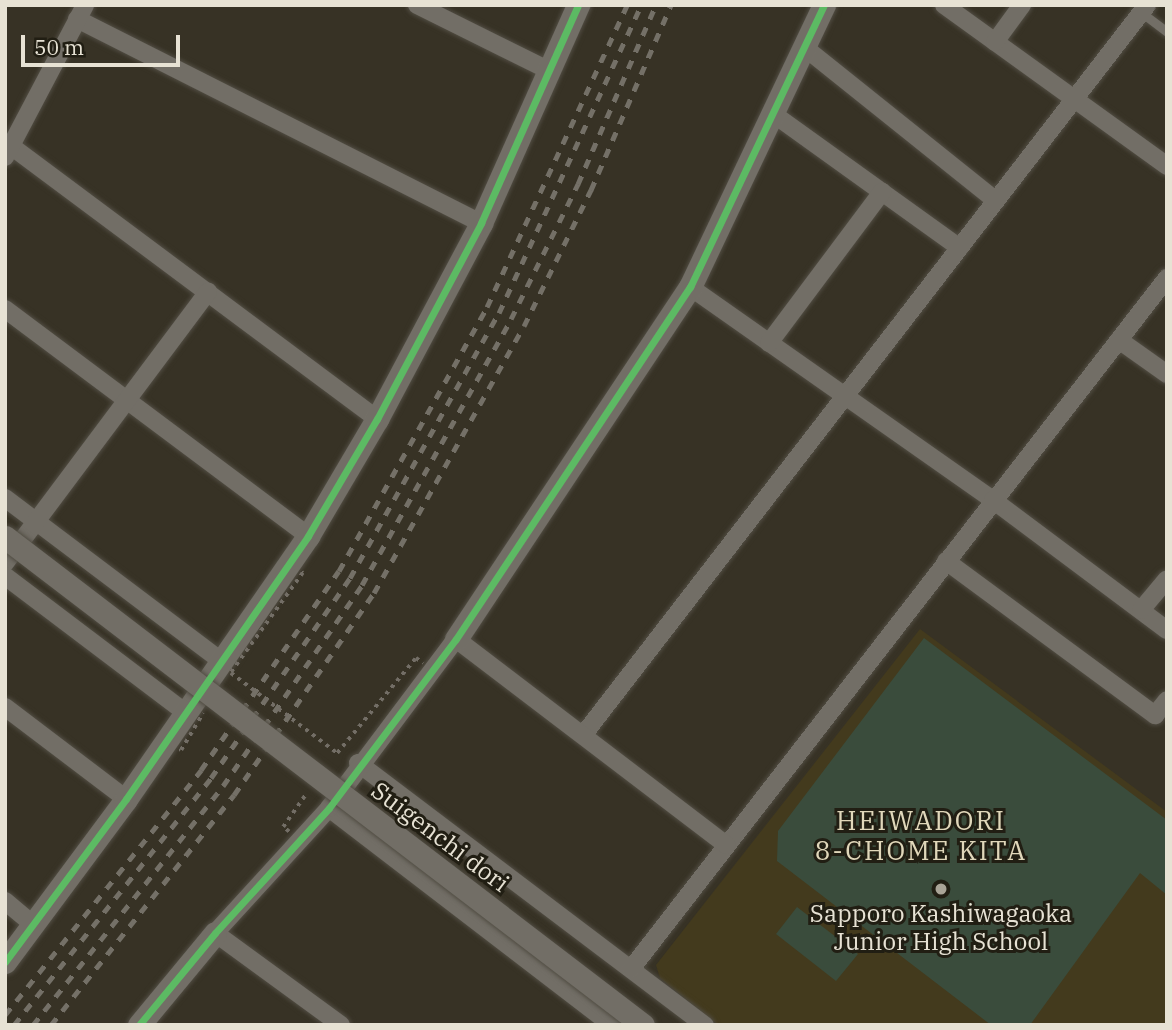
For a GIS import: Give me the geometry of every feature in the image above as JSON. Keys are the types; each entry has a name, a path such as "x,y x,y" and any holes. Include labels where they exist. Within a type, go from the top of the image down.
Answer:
{"street":[{"path":"417,5 550,71"},
{"path":"5,962 126,799 308,536 377,419 481,223 578,5"},
{"path":"139,1025 215,933 329,808 359,763 404,712 456,639 690,287 824,5"},
{"path":"944,5 1167,166"},
{"path":"995,42 1022,5"},
{"path":"584,734 1144,9"},
{"path":"377,419 208,292 8,151 81,12 481,223"},
{"path":"804,47 996,201"},
{"path":"772,113 960,248"},
{"path":"769,344 882,192"},
{"path":"631,969 1167,278"},
{"path":"690,287 845,399 993,500 1167,630"},
{"path":"5,562 38,523 208,292"},
{"path":"5,309 308,536"},
{"path":"1119,340 1167,374"},
{"path":"5,498 220,660"},
{"name":"Suigenchi dori","path":"5,537 643,1025"},
{"path":"946,561 1155,715 1167,700"},
{"path":"5,576 185,712"},
{"path":"1141,610 1167,579"},
{"path":"456,639 584,734 726,845"},
{"path":"5,707 126,799"},
{"path":"359,763 705,1025"},
{"path":"329,808 612,1025"},
{"path":"5,901 34,925"},
{"path":"215,933 341,1025"}],"lane":[{"path":"1144,9 1167,32"}],"path":[{"path":"295,567 303,573 231,673 337,753 416,658 423,663"},
{"path":"172,745 181,750 203,713 214,721"},
{"path":"289,832 283,828 307,794 296,786"}],"shaded area":[{"name":"Sapporo Kashiwagaoka Junior High School","path":"920,629 1167,812 1167,1025 718,1025 660,978 656,965"}],"green space":[{"name":"Sapporo Kashiwagaoka Junior High School","path":"924,638 1167,820 1167,895 1140,873 1030,1025 991,1025 777,861 778,831"},
{"path":"797,907 858,954 836,981 776,934"}],"railway":[{"path":"5,1015 201,770 339,571 487,307 627,5"},
{"path":"14,1025 211,778 350,578 499,313 641,5"},
{"path":"33,1025 223,786 362,585 511,319 578,184 656,5"},
{"path":"51,1025 234,795 374,593 524,326 591,190 671,5"}],"cycle path":[{"path":"5,962 126,799 308,536 377,419 481,223 578,5"},
{"path":"139,1025 215,933 329,808 456,639 690,287 824,5"}],"place":[{"name":"Sapporo Kashiwagaoka Junior High School","path":"941,889"}],"district":[{"name":"HEIWADORI 8-CHOME KITA","path":"921,836"}]}
